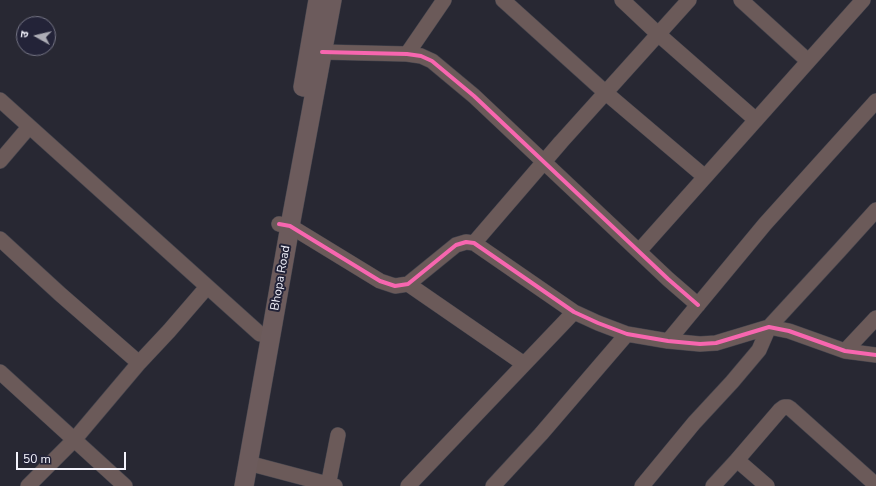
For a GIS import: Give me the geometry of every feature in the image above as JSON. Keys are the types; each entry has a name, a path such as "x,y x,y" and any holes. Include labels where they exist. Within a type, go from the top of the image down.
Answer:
{"main road":[{"name":"Bhopa Road","path":"244,486 318,0"},
{"name":"Bhopa Road","path":"233,486 260,334 332,0"}],"street":[{"path":"407,54 444,0"},
{"path":"504,0 606,93 705,177"},
{"path":"622,0 658,34 756,120"},
{"path":"474,243 561,142 690,0"},
{"path":"740,0 808,61"},
{"path":"639,251 862,0"},
{"path":"322,52 407,54 420,56 432,62 474,96 698,305"},
{"path":"0,100 260,334"},
{"path":"668,341 765,224 876,101"},
{"path":"0,161 29,127"},
{"path":"642,486 694,423 759,350 769,327 876,210"},
{"path":"284,225 380,281 395,286 408,284 456,245 466,242 474,243 574,312 598,324 628,334 668,341 700,344 716,343 769,327 789,331 845,352 876,355"},
{"path":"0,239 139,363"},
{"path":"408,284 524,364"},
{"path":"28,486 74,440 139,363 207,287"},
{"path":"408,486 574,312"},
{"path":"845,352 876,318"},
{"path":"492,486 628,334"},
{"path":"0,372 74,440 116,483"},
{"path":"713,486 784,407 791,409 876,485"},
{"path":"248,463 331,485 338,434"},
{"path":"737,460 766,486"}],"cycle path":[{"path":"322,52 407,54 421,56 432,61 474,96 668,279 698,305"},
{"path":"279,224 290,226 380,281 395,286 408,284 456,245 466,242 474,243 574,312 627,334 668,341 700,344 716,343 769,327 789,331 845,351 876,355"}]}
